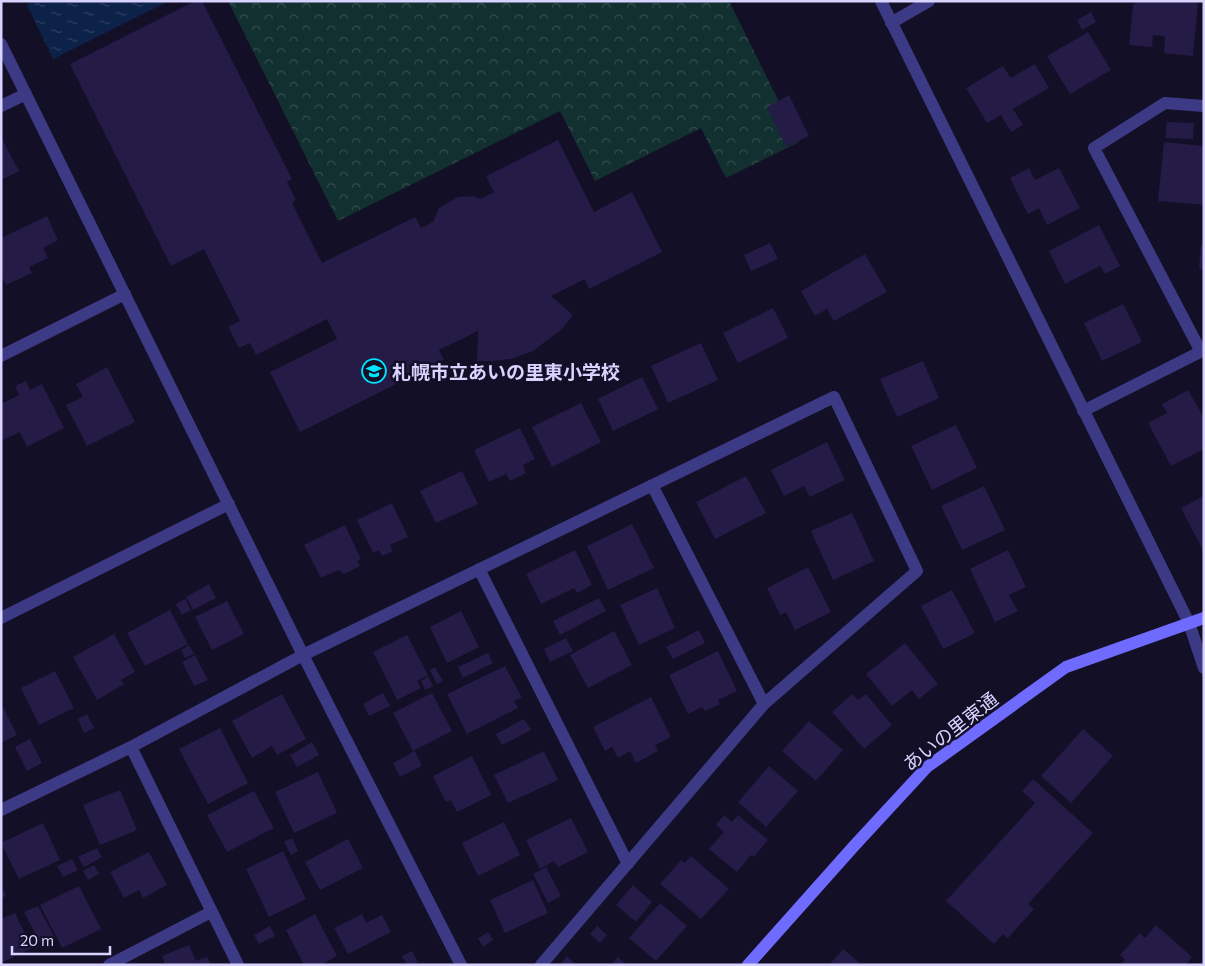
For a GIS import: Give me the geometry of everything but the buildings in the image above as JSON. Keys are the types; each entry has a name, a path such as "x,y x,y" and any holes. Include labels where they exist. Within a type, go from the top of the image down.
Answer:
{"street":[{"path":"881,1 1189,623 1204,668"},
{"path":"891,23 929,1"},
{"path":"1,44 303,655 461,965"},
{"path":"1,106 26,94"},
{"path":"1084,411 1202,350 1094,148 1165,103 1204,106"},
{"path":"1,356 125,294"},
{"path":"1,810 131,747 303,655 834,396 917,571 764,704 541,965"},
{"path":"652,485 764,704"},
{"path":"1,618 229,504"},
{"path":"479,569 628,864"},
{"name":"あいの里東通","path":"748,965 927,767 1066,667 1204,618"},
{"path":"131,747 238,965"},
{"path":"109,965 212,912"}],"green space":[{"path":"228,1 729,1 799,142 726,178 701,128 595,181 560,111 338,221"}],"water":[{"path":"33,1 169,1 53,59 27,5"}],"place":[{"name":"札幌市立あいの里東小学校","path":"374,371"}]}
